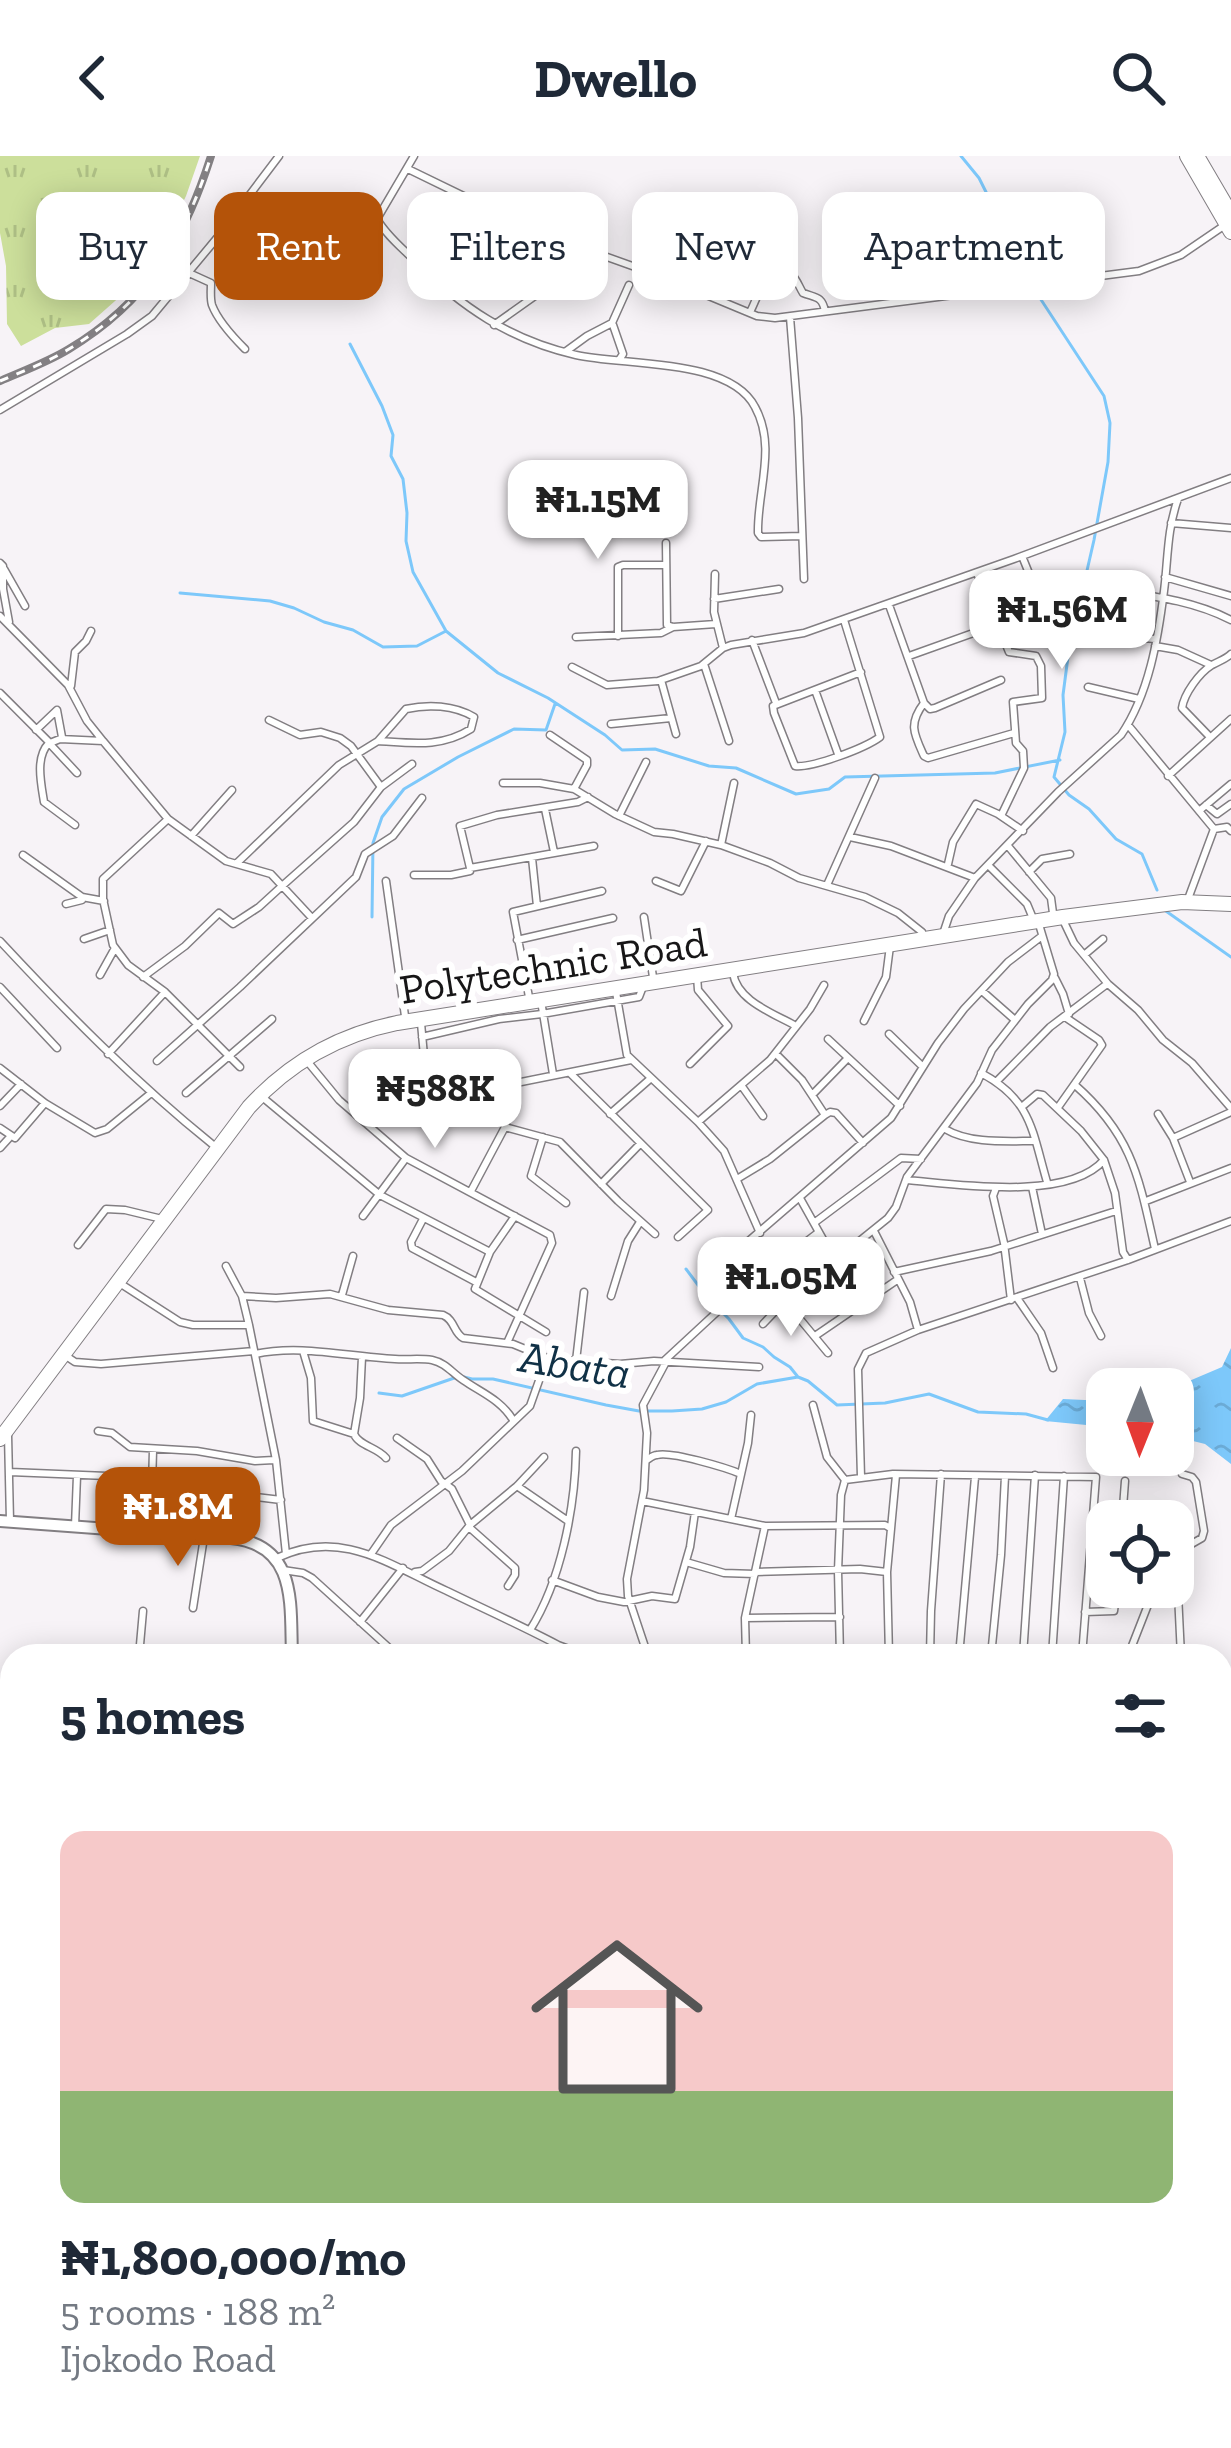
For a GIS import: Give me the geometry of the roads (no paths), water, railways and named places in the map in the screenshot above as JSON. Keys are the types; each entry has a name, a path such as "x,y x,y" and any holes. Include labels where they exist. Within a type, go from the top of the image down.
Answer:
{"main road":[{"path":"1186,156 1229,223"},
{"path":"1197,156 1226,196 1229,223"},
{"name":"Polytechnic Road","path":"567,994 617,996 648,980 1037,924 1058,915 1188,899 1231,901"},
{"name":"Polytechnic Road","path":"3,1431 118,1281 246,1101 302,1054 348,1030 537,1004 567,994 922,932 943,934"},
{"name":"Polytechnic Road","path":"3,1431 216,1142 260,1095 334,1042 413,1018"},
{"path":"5,1521 254,1542 282,1561 291,1644"}],"street":[{"path":"190,272 279,156"},
{"path":"414,156 378,214 378,223 437,284 516,337 565,352 686,368 749,397 761,422 766,461 758,532 771,538 802,536"},
{"path":"408,170 556,241 539,293 494,325"},
{"path":"608,257 767,318 1149,268 1181,255 1229,223"},
{"path":"750,313 765,278 785,271 803,292 818,296 825,311"},
{"path":"190,274 211,284 212,305 229,335 245,349"},
{"path":"565,352 612,323 629,285"},
{"path":"0,410 145,322 165,300"},
{"path":"790,316 804,579"},
{"path":"612,323 623,354 619,360"},
{"path":"572,667 607,685 661,680 704,664 723,648 791,637 1231,478"},
{"path":"943,934 949,916 976,878 1128,725 1155,642 1178,499"},
{"path":"1171,523 1231,528"},
{"path":"666,542 666,622 673,627"},
{"path":"1022,556 1043,608"},
{"path":"1,564 25,606"},
{"path":"1,564 10,626"},
{"path":"618,636 618,568 664,565"},
{"path":"977,572 1009,652 1036,656 1041,666 1042,698 1013,702 1014,733 1024,766 1001,816"},
{"path":"715,574 716,624 723,648"},
{"path":"1166,577 1231,596"},
{"path":"1094,587 1163,597 1231,620"},
{"path":"714,599 778,589"},
{"path":"909,656 1071,598"},
{"path":"889,604 930,710 1000,680"},
{"path":"0,616 71,690 87,721 168,819 226,861 266,871 310,917"},
{"path":"844,619 861,672 880,737 804,768 795,766 773,706 861,672"},
{"path":"576,637 661,633 673,627 716,624"},
{"path":"1083,630 1155,642 1211,665 1231,654"},
{"path":"71,690 75,652 91,631"},
{"path":"752,640 776,703"},
{"path":"704,664 729,741"},
{"path":"1210,737 1181,704 1211,665"},
{"path":"661,680 676,734"},
{"path":"1088,687 1139,699"},
{"path":"815,690 838,755"},
{"path":"0,693 77,773"},
{"path":"924,703 913,723 924,757 1014,733"},
{"path":"237,863 339,765 378,741 400,713 431,706 473,718 471,729 437,743 378,741"},
{"path":"37,730 57,710 62,739"},
{"path":"611,724 671,718"},
{"path":"1168,776 1231,718"},
{"path":"269,720 300,735 321,732 340,737 381,787"},
{"path":"1128,725 1168,776 1202,808 1214,830 1188,899"},
{"path":"550,735 587,760 574,789"},
{"path":"75,825 44,802 42,749 62,739 103,741"},
{"path":"619,816 646,762"},
{"path":"143,977 219,913 233,924 238,922 354,821 381,787 412,764"},
{"path":"827,885 875,778"},
{"path":"503,783 574,789 654,832 721,845 799,878 880,903 922,932"},
{"path":"721,845 734,783"},
{"path":"1202,808 1231,784"},
{"path":"191,836 232,790"},
{"path":"470,868 460,826 588,797"},
{"path":"157,1061 356,877 365,854 393,836 422,798"},
{"path":"947,866 953,842 976,803 1023,831"},
{"path":"1202,808 1217,814 1231,804"},
{"path":"545,809 555,854"},
{"path":"168,819 107,874 102,888 115,948 240,1067"},
{"path":"1214,830 1227,827 1231,831"},
{"path":"850,837 881,842 976,878"},
{"path":"656,881 682,891 706,841"},
{"path":"414,874 451,875 594,846"},
{"path":"1008,846 1052,898 1068,934 1108,984 1192,1063 1231,1110 1173,1138"},
{"path":"1030,872 1042,859 1070,854"},
{"path":"23,855 86,899"},
{"path":"532,858 537,906"},
{"path":"988,865 1027,904 1064,994 1067,1016 1102,1045 1058,1108"},
{"path":"386,881 413,1018 422,1036 429,1111"},
{"path":"554,1075 513,912 602,891"},
{"path":"66,904 104,901"},
{"path":"644,917 648,980"},
{"path":"517,940 613,918"},
{"path":"703,1286 900,1106 938,1043 1037,924"},
{"path":"84,939 110,930"},
{"path":"1084,955 1103,939"},
{"path":"0,941 150,1094 216,1142"},
{"path":"864,1021 886,977 890,946"},
{"path":"100,975 115,948"},
{"path":"734,969 742,993 796,1026"},
{"path":"690,1064 728,1026 698,990 697,976"},
{"path":"763,1324 893,1212 906,1180 945,1129 992,1050 1054,977"},
{"path":"998,1081 1050,1027 1108,984"},
{"path":"698,1122 776,1054 824,986"},
{"path":"0,987 57,1048"},
{"path":"981,990 1015,1020"},
{"path":"108,1054 165,992"},
{"path":"422,1036 499,1019 537,1004 617,996 631,1060 724,1151 760,1233"},
{"path":"186,1093 272,1019"},
{"path":"889,1034 923,1067"},
{"path":"828,1040 900,1106"},
{"path":"776,1054 825,1114"},
{"path":"813,1094 848,1058"},
{"path":"305,1059 332,1093 406,1158 552,1239 507,1343"},
{"path":"428,1086 515,1084 631,1060"},
{"path":"0,1068 95,1133 107,1129 150,1094"},
{"path":"570,1072 708,1210 678,1237"},
{"path":"981,1072 1024,1106 1047,1183"},
{"path":"610,1114 650,1079"},
{"path":"0,1106 21,1084"},
{"path":"471,1191 505,1127 515,1084"},
{"path":"740,1084 764,1116"},
{"path":"1075,1085 1110,1121 1135,1165 1155,1250"},
{"path":"350,1108 394,1088"},
{"path":"1024,1106 1040,1094 1104,1160 1128,1260"},
{"path":"260,1095 380,1195 490,1252"},
{"path":"0,1128 15,1138 46,1103"},
{"path":"737,1179 830,1112 863,1143"},
{"path":"1158,1114 1190,1182"},
{"path":"505,1127 560,1142 655,1234"},
{"path":"945,1129 970,1138 1035,1141"},
{"path":"0,1148 10,1137"},
{"path":"543,1137 531,1176 566,1203"},
{"path":"601,1184 641,1143"},
{"path":"363,1216 406,1158"},
{"path":"814,1223 901,1158 921,1159"},
{"path":"906,1180 1032,1187 1092,1170 1104,1160"},
{"path":"1146,1201 1231,1168"},
{"path":"1032,1187 1042,1234"},
{"path":"996,1188 993,1196 1014,1299 1041,1333 1053,1368"},
{"path":"801,1199 834,1259"},
{"path":"78,1245 106,1209 158,1218"},
{"path":"815,1336 896,1276 1116,1211"},
{"path":"515,1216 490,1252 476,1282 477,1292 545,1332"},
{"path":"424,1219 412,1248 476,1282"},
{"path":"611,1296 628,1241 640,1221"},
{"path":"861,1477 859,1364 866,1353 918,1330 1231,1221"},
{"path":"644,1644 627,1579 646,1461 644,1409 664,1362 770,1268 819,1232"},
{"path":"874,1232 910,1302 918,1330"},
{"path":"342,1295 352,1256"},
{"path":"226,1266 242,1296 255,1352 281,1501 282,1561"},
{"path":"1080,1276 1089,1313 1101,1336"},
{"path":"118,1281 180,1322 249,1325"},
{"path":"576,1361 584,1292"},
{"path":"242,1296 342,1295 388,1310 443,1315 451,1319 458,1335 507,1343 547,1358 759,1367"},
{"path":"785,1301 828,1353"},
{"path":"63,1354 72,1361 100,1364 268,1351 438,1361 498,1401 513,1420"},
{"path":"303,1351 311,1378 313,1421 354,1434"},
{"path":"362,1357 354,1434 358,1442 386,1458"},
{"path":"371,1554 391,1525 463,1472 530,1406 547,1358"},
{"path":"813,1406 827,1457 845,1480 838,1571 840,1644"},
{"path":"731,1519 751,1415"},
{"path":"3,1431 10,1472 5,1521"},
{"path":"98,1431 112,1433 130,1447 275,1460"},
{"path":"397,1438 427,1459 454,1494 469,1526 515,1568 508,1586"},
{"path":"152,1486 153,1450"},
{"path":"530,1630 540,1615 568,1521 576,1483 576,1451"},
{"path":"646,1461 667,1454 741,1474"},
{"path":"282,1561 321,1548 371,1554 417,1574 449,1551 469,1526 544,1457"},
{"path":"10,1472 105,1475 121,1485 281,1501"},
{"path":"845,1480 940,1474 1096,1477 1083,1644"},
{"path":"929,1644 940,1474"},
{"path":"890,1644 887,1572 896,1475"},
{"path":"1024,1644 1035,1475"},
{"path":"75,1526 77,1476"},
{"path":"992,1644 1004,1476"},
{"path":"1053,1644 1064,1476"},
{"path":"1180,1644 1177,1574 1188,1546 1202,1538 1204,1531 1196,1482 1189,1476"},
{"path":"960,1644 975,1477"},
{"path":"1124,1500 1125,1480"},
{"path":"517,1486 568,1521"},
{"path":"642,1501 765,1526 890,1528"},
{"path":"552,1580 624,1602 652,1596 677,1598 695,1511"},
{"path":"746,1644 745,1618 765,1526"},
{"path":"194,1608 204,1537"},
{"path":"282,1561 312,1578 385,1644"},
{"path":"686,1562 724,1573 887,1572"},
{"path":"360,1622 404,1568"},
{"path":"404,1568 556,1644"},
{"path":"1085,1612 1114,1608"},
{"path":"1133,1644 1147,1608"},
{"path":"140,1644 143,1611"},
{"path":"745,1618 840,1617"}],"water":[{"path":"1231,1348 1231,1464 1194,1441 1194,1379 1222,1367"},
{"path":"1063,1399 1086,1400 1086,1425 1045,1421"}],"waterway":[{"path":"961,156 979,178 1036,292 1104,396 1110,423 1108,462 1069,649 1063,695 1065,732 1054,777 1116,839 1142,854 1157,890"},
{"path":"350,344 393,435 391,456 403,479 406,541 413,572 446,631 498,673 548,698 622,750 655,749 709,766 736,768 796,794 829,789 845,777 995,773 1060,760"},
{"path":"180,593 270,601 353,630 383,647 417,646 446,631"},
{"path":"372,917 373,843 382,817 404,789 514,729 546,730 555,704"},
{"path":"1163,909 1231,957"},
{"path":"686,1269 743,1338 763,1347 798,1377"},
{"name":"Abata","path":"379,1393 402,1396 460,1376 639,1411 672,1411 702,1409 757,1384 798,1377 837,1405 885,1403 929,1394 978,1412 1048,1420"}],"railway":[{"path":"0,381 69,349 141,290 175,242 211,156"}]}
